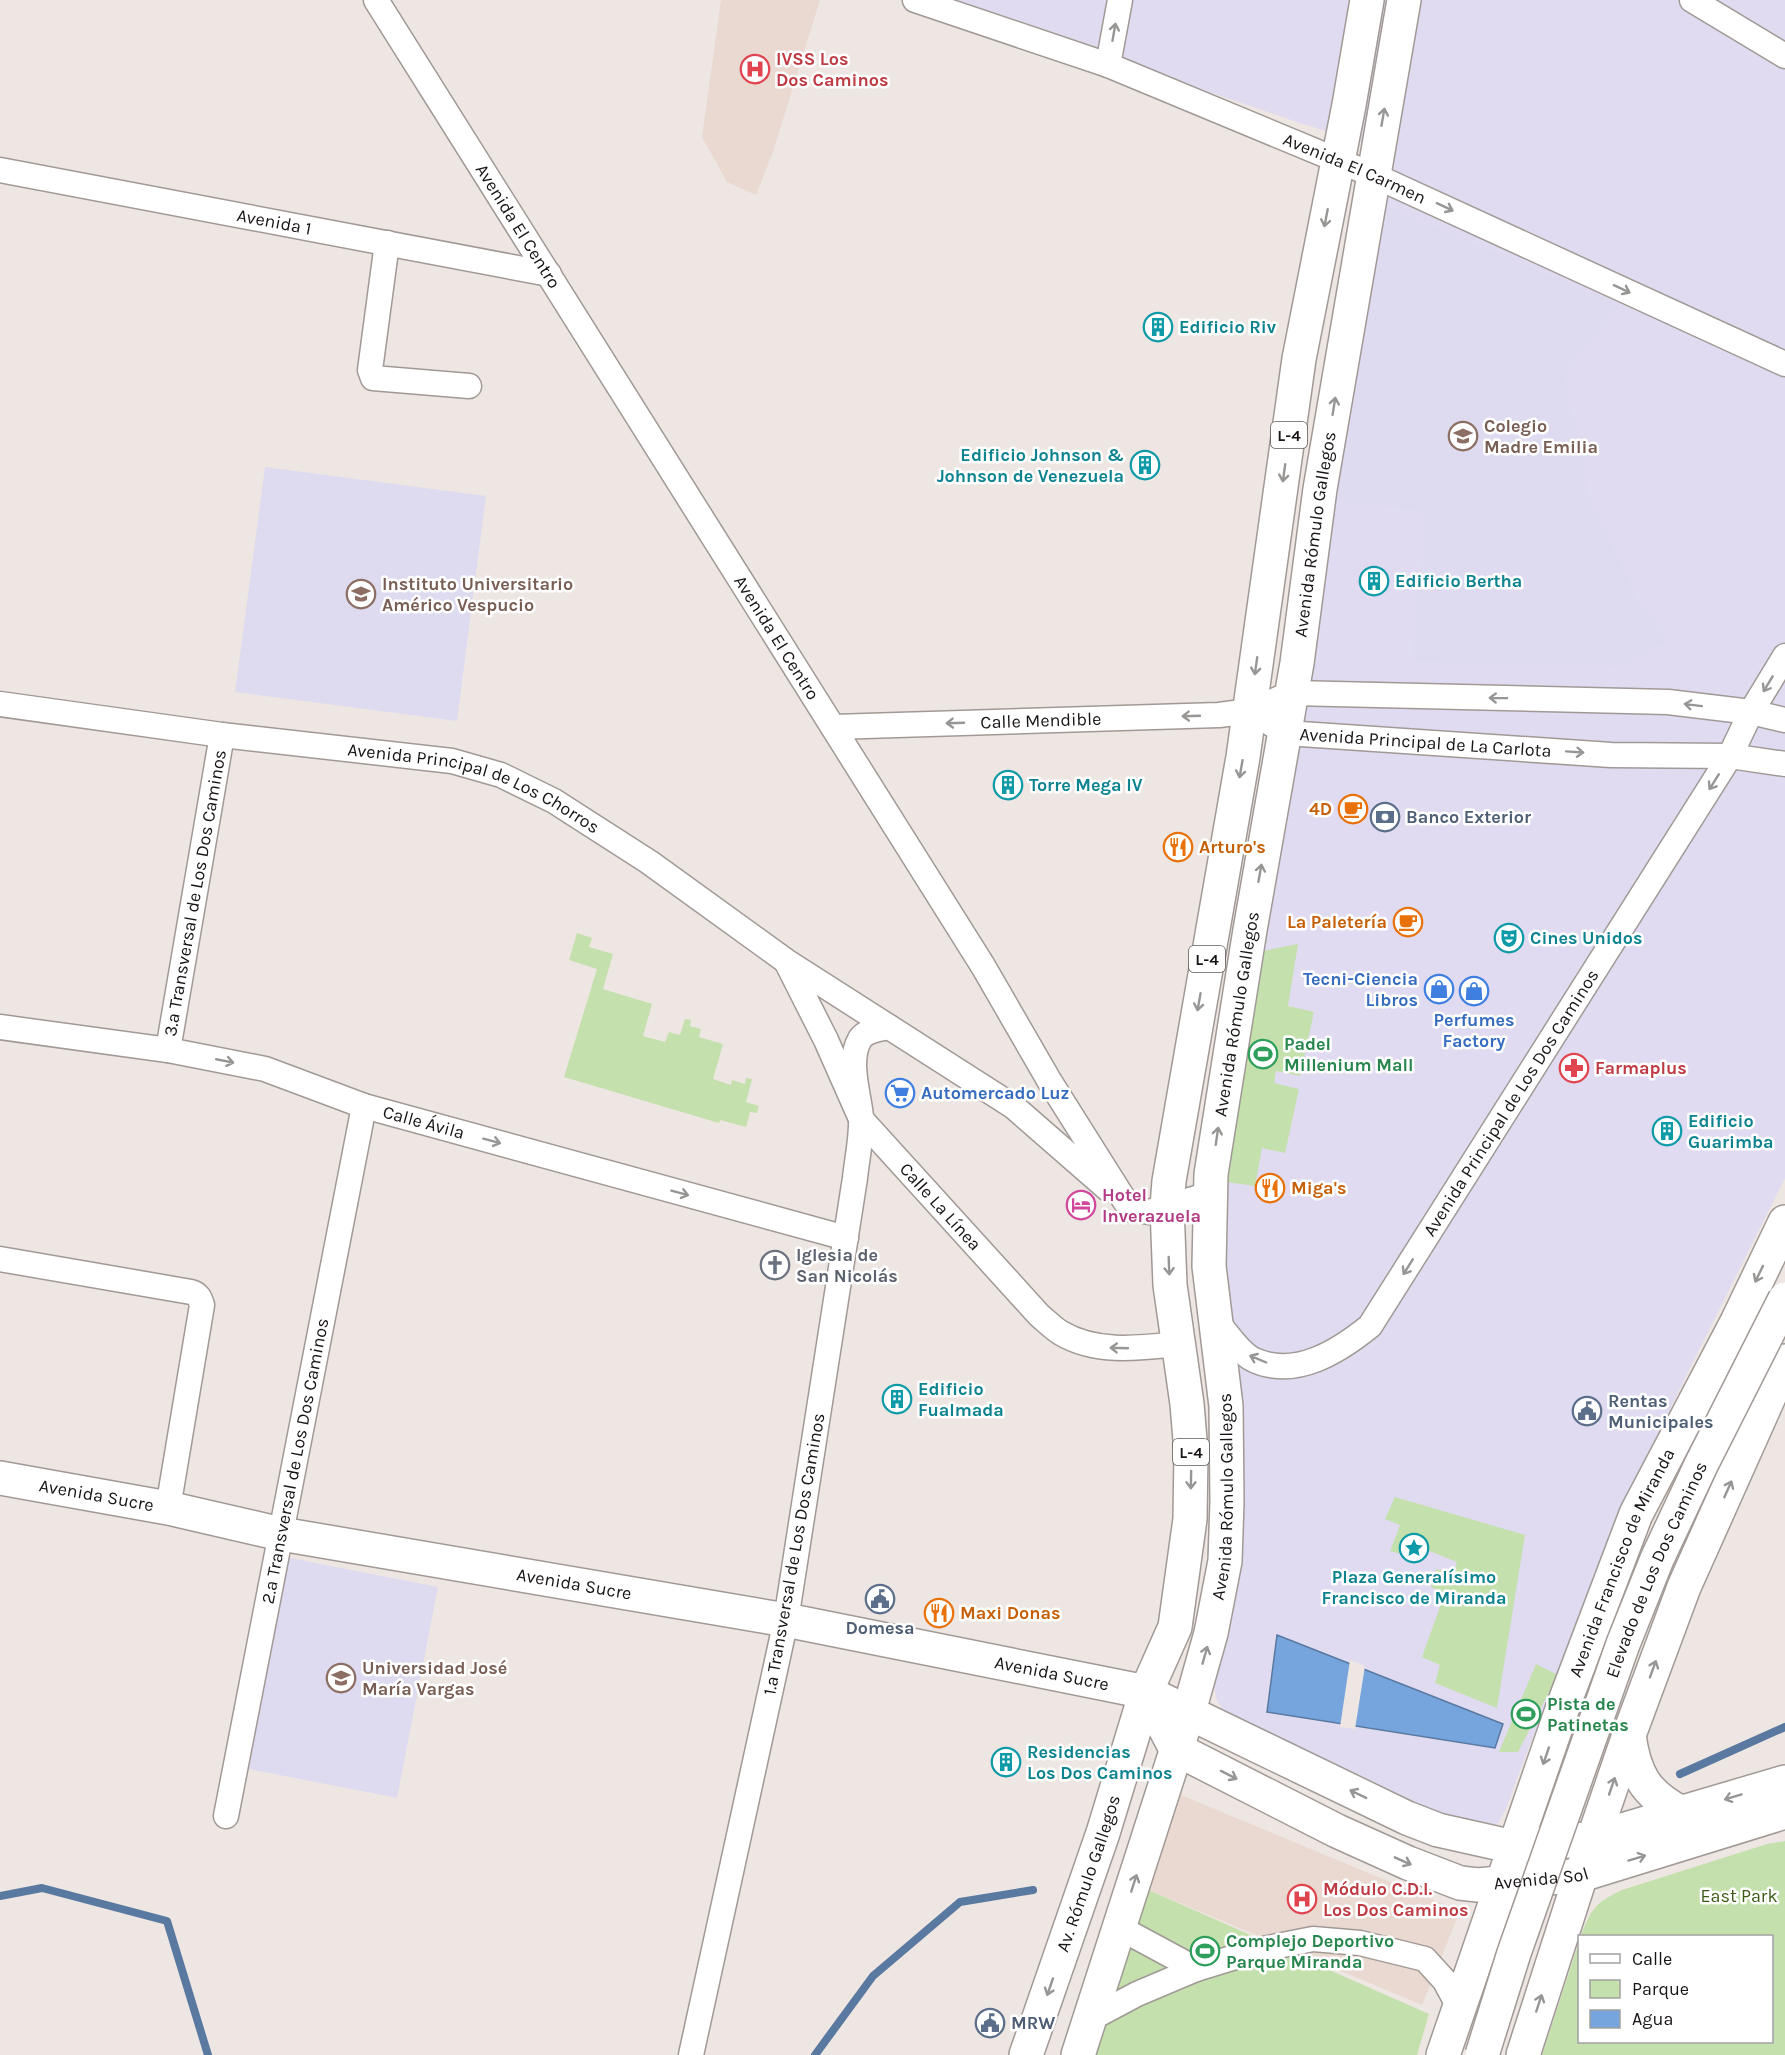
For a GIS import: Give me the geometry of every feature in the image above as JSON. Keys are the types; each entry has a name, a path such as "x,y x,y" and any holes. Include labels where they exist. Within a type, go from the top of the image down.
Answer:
{"main road":[{"name":"Avenida Rómulo Gallegos","path":"1146,1692 1175,1627 1190,1519 1191,1452 1187,1404 1170,1285 1167,1207 1169,1181 1250,711 1299,359 1349,105 1367,0"},
{"name":"Avenida Rómulo Gallegos","path":"1090,2019 1189,1711 1211,1633 1225,1562 1226,1406 1209,1266 1210,1194 1218,1124 1286,733 1320,489 1404,0"},
{"name":"Avenida Francisco de Miranda","path":"1443,2055 1565,1701 1636,1514 1737,1322 1785,1222"},
{"name":"Elevado de Los Dos Caminos","path":"1482,2055 1514,1953 1623,1644 1657,1559 1701,1465 1785,1299"},
{"path":"1523,2055 1581,1875 1684,1587 1785,1361"},
{"name":"Avenida Sucre","path":"0,1478 168,1508 281,1534 786,1620 1146,1692 1189,1711"},
{"path":"1146,1692 1176,1749"},
{"name":"Av. Rómulo Gallegos","path":"1026,2055 1103,1833 1146,1692"},
{"path":"1565,1701 1566,1731 1583,1742 1599,1741 1631,1730"},
{"name":"Avenida Sol","path":"1189,1711 1407,1818 1438,1830 1514,1846 1595,1838 1785,1782"},
{"path":"1631,1730 1632,1757 1640,1777 1651,1792 1665,1804 1680,1812"},
{"name":"Avenida Sol","path":"1176,1749 1337,1831 1408,1863 1460,1883 1478,1885 1581,1875 1785,1812"},
{"path":"1481,1947 1492,1919 1508,1901 1517,1899 1535,1906 1545,1922 1556,1952"},
{"name":"L-4","path":"1078,2055 1090,2019"}],"street":[{"name":"Avenida El Centro","path":"376,0 983,966 1050,1082 1130,1209"},
{"name":"Avenida El Carmen","path":"915,0 1108,65 1373,175 1785,364"},
{"path":"1108,65 1120,0"},
{"path":"1692,0 1785,56"},
{"name":"Avenida 1","path":"0,170 549,274"},
{"path":"387,243 371,374 374,378 469,386"},
{"name":"Avenida Principal de Los Dos Caminos","path":"1214,1317 1231,1340 1253,1360 1277,1366 1298,1365 1319,1360 1353,1340 1370,1326 1730,756 1751,712 1785,656"},
{"path":"1250,711 1292,693 1668,702 1751,712 1785,720"},
{"name":"Avenida Principal de Los Chorros","path":"0,704 222,735 452,761 501,775 554,801 649,862 786,961 1014,1107 1130,1209"},
{"name":"Calle Mendible","path":"832,727 1208,716 1250,711"},
{"name":"Avenida Principal de La Carlota","path":"1250,711 1286,733 1611,754 1730,756 1785,764"},
{"name":"3.ª Transversal de Los Dos Caminos","path":"168,1050 222,735"},
{"name":"Calle La Línea","path":"786,961 826,1040 861,1119 1039,1315 1062,1333 1083,1342 1105,1347 1138,1348 1177,1344"},
{"name":"Calle Ávila","path":"0,1027 168,1050 265,1069 364,1106 846,1238"},
{"path":"861,1119 855,1064 856,1049 861,1037 871,1031 889,1027"},
{"name":"Avenida Principal de Los Chorros","path":"1014,1107 1034,1113 1047,1109 1052,1098 1050,1082"},
{"name":"2.ª Transversal de Los Dos Caminos","path":"226,1816 364,1106"},
{"name":"1.ª Transversal de Los Dos Caminos","path":"691,2055 786,1620 855,1178 861,1119"},
{"path":"1059,1146 1071,1140 1076,1124"},
{"path":"1130,1209 1149,1212 1210,1194"},
{"path":"0,1259 191,1292 201,1298 202,1305 168,1508"},
{"path":"1120,1928 1196,1969"},
{"path":"1090,2019 1137,1994 1196,1969 1258,1950 1313,1939 1360,1943 1425,1959 1445,1982 1459,2007"}],"shaded area":[{"name":"IVSS Los Dos Caminos","path":"721,0 820,0 773,152 756,195 727,182 702,137"},
{"path":"939,0 1785,0 1785,1178 1612,1528 1505,1811 1498,1823 1482,1829 1431,1813 1224,1712 1217,1700 1214,1687 1217,1659 1217,1187 1381,148 1303,124"},
{"name":"Colegio Madre Emilia","path":"1388,207 1619,305 1564,373 1590,500 1642,609 1670,639 1619,667 1411,661 1426,511 1337,501"},
{"name":"Instituto Universitario Américo Vespucio","path":"265,467 486,496 457,721 235,692"},
{"name":"Universidad José María Vargas","path":"285,1557 438,1587 397,1798 244,1768"},
{"name":"Módulo C.D.I. Los Dos Caminos","path":"1181,1795 1460,1911 1422,2005 1144,1888"}],"green space":[{"path":"577,933 592,938 589,947 613,954 603,989 652,1004 643,1036 665,1042 669,1032 680,1035 685,1019 691,1020 690,1026 701,1029 699,1037 723,1044 713,1079 731,1085 732,1080 745,1084 746,1078 752,1079 746,1102 759,1106 757,1113 750,1112 746,1127 720,1120 719,1123 564,1077 597,969 569,960"},
{"name":"Padel Millenium Mall","path":"1298,944 1288,1006 1314,1012 1300,1076 1276,1071 1274,1083 1299,1089 1285,1153 1262,1148 1255,1186 1227,1182 1263,951"},
{"path":"1395,1497 1525,1535 1497,1708 1435,1683 1440,1665 1422,1657 1445,1593 1431,1587 1436,1569 1453,1574 1457,1562 1427,1550 1422,1560 1390,1551 1400,1525 1385,1519"},
{"name":"Pista de Patinetas","path":"1536,1664 1558,1675 1518,1752 1499,1752"},
{"name":"East Park","path":"1785,1841 1785,2055 1542,2055 1578,1945 1578,2043 1773,2043 1773,1935 1581,1935 1595,1908 1622,1890 1767,1844"},
{"name":"Complejo Deportivo Parque Miranda","path":"1144,1888 1429,2014 1417,2055 1091,2055"}],"water":[{"path":"1277,1635 1503,1724 1495,1748 1267,1712"}],"pier":[{"path":"1350,1660 1365,1666 1355,1729 1340,1727"}],"waterway":[{"path":"1680,1774 1785,1727"},
{"path":"0,1896 42,1888 167,1921 208,2055"},
{"path":"815,2055 873,1976 960,1902 1033,1890"}],"place":[{"name":"IVSS Los Dos Caminos","path":"755,69"},
{"name":"Edificio Riv","path":"1158,327"},
{"name":"Colegio Madre Emilia","path":"1463,436"},
{"name":"Edificio Johnson & Johnson de Venezuela","path":"1145,465"},
{"name":"Edificio Bertha","path":"1374,581"},
{"name":"Instituto Universitario Américo Vespucio","path":"361,594"},
{"name":"Torre Mega IV","path":"1008,785"},
{"name":"4D","path":"1353,809"},
{"name":"Banco Exterior","path":"1385,817"},
{"name":"Arturo's","path":"1178,847"},
{"name":"La Paletería","path":"1408,922"},
{"name":"Cines Unidos","path":"1509,938"},
{"name":"Tecni-Ciencia Libros","path":"1439,989"},
{"name":"Perfumes Factory","path":"1474,991"},
{"name":"Padel Millenium Mall","path":"1263,1054"},
{"name":"Farmaplus","path":"1574,1068"},
{"name":"Automercado Luz","path":"900,1093"},
{"name":"Edificio Guarimba","path":"1667,1131"},
{"name":"Miga's","path":"1270,1188"},
{"name":"Hotel Inverazuela","path":"1081,1205"},
{"name":"Iglesia de San Nicolás","path":"775,1265"},
{"name":"Edificio Fualmada","path":"897,1399"},
{"name":"Rentas Municipales","path":"1587,1411"},
{"name":"Plaza Generalísimo Francisco de Miranda","path":"1414,1548"},
{"name":"Domesa","path":"880,1599"},
{"name":"Maxi Donas","path":"939,1613"},
{"name":"Universidad José María Vargas","path":"341,1678"},
{"name":"Pista de Patinetas","path":"1526,1714"},
{"name":"Residencias Los Dos Caminos","path":"1006,1762"},
{"name":"Módulo C.D.I. Los Dos Caminos","path":"1302,1899"},
{"name":"Complejo Deportivo Parque Miranda","path":"1205,1951"},
{"name":"MRW","path":"990,2023"}]}
